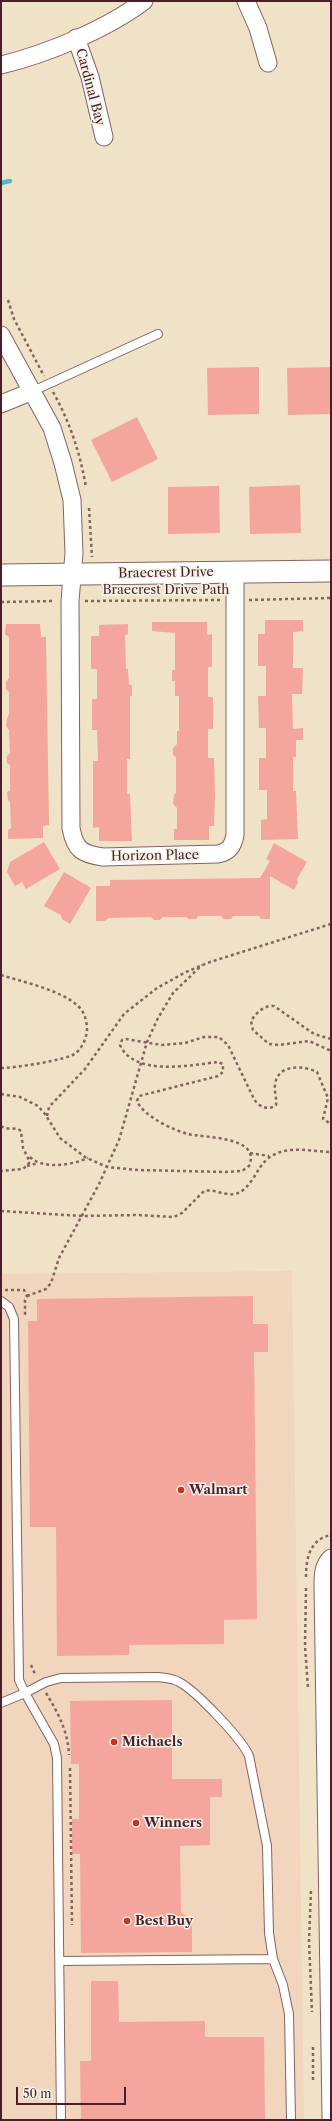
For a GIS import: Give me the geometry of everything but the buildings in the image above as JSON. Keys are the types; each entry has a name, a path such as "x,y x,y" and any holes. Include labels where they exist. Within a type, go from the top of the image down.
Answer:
{"street":[{"path":"1,65 18,61 76,38 124,16 144,1"},
{"path":"246,1 258,28 268,63"},
{"name":"Cardinal Bay","path":"76,38 90,77 104,137"},
{"name":"Horizon Place","path":"1,334 52,428 71,494 74,546 70,601 71,828 73,839 81,851 91,855 103,857 218,854 225,852 234,844 236,835 235,572"},
{"path":"1,404 33,391"},
{"name":"Braecrest Drive","path":"1,575 331,571"},
{"path":"331,1558 326,1562 323,1577 328,1756 331,2117"}],"lane":[{"path":"33,391 158,334"},
{"path":"1,1301 9,1307 14,1320 20,1680 25,1693 51,1738 56,1753 61,2120"},
{"path":"1,1703 46,1682 61,1678 171,1678 180,1682 193,1692 242,1743 249,1756 266,1846 269,1933 273,1959 283,1985 288,2014 291,2120"},
{"path":"60,1961 273,1959"}],"path":[{"name":"Braecrest Drive Path","path":"1,602 331,598"},
{"path":"48,1118 49,1107 85,1069 124,1014 157,988 202,965 331,924"},
{"path":"1,1290 24,1290 27,1296 46,1289 51,1283 59,1258 107,1167 120,1135 147,1042 158,1018 173,993 202,965"},
{"path":"1,975 52,992 70,1000 82,1011 87,1026 85,1040 80,1048 70,1056 1,1068"},
{"path":"331,1039 314,1034 274,1006 269,1006 260,1011 251,1022 253,1030 269,1044 279,1045 310,1041 331,1051"},
{"path":"270,1156 250,1153 242,1146 220,1137 190,1134 169,1127 144,1110 137,1101 139,1096 218,1076 223,1072 223,1064 218,1062 155,1067 141,1062 122,1050 120,1042 126,1039 162,1045 185,1043 204,1037 215,1036 222,1038 228,1045 257,1104 265,1108 270,1108 276,1105 275,1085 279,1075 292,1068 309,1068 317,1072 326,1093 327,1104 323,1119 331,1124"},
{"path":"1,1094 20,1097 38,1106 48,1118 60,1138 88,1158 107,1167 138,1170 235,1172 242,1171 249,1166 251,1158 250,1153"},
{"path":"1,1126 6,1129 18,1128 21,1130 23,1148 28,1155 39,1163"},
{"path":"1,1211 82,1216 174,1217 182,1214 204,1191 209,1190 230,1195 240,1192 251,1182 265,1159 278,1152 289,1150 331,1152"},
{"path":"27,1166 30,1162 28,1155"},
{"path":"1,1171 18,1170 39,1163 73,1164 88,1158"},
{"path":"87,1206 86,1212 94,1215"}],"shaded area":[{"path":"292,1271 304,2120 1,2120 1,1274"}],"waterway":[{"path":"1,183 10,181"}],"place":[{"name":"Walmart","path":"181,1490"},
{"name":"Michaels","path":"114,1742"},
{"name":"Winners","path":"136,1823"},
{"name":"Best Buy","path":"127,1921"}]}
